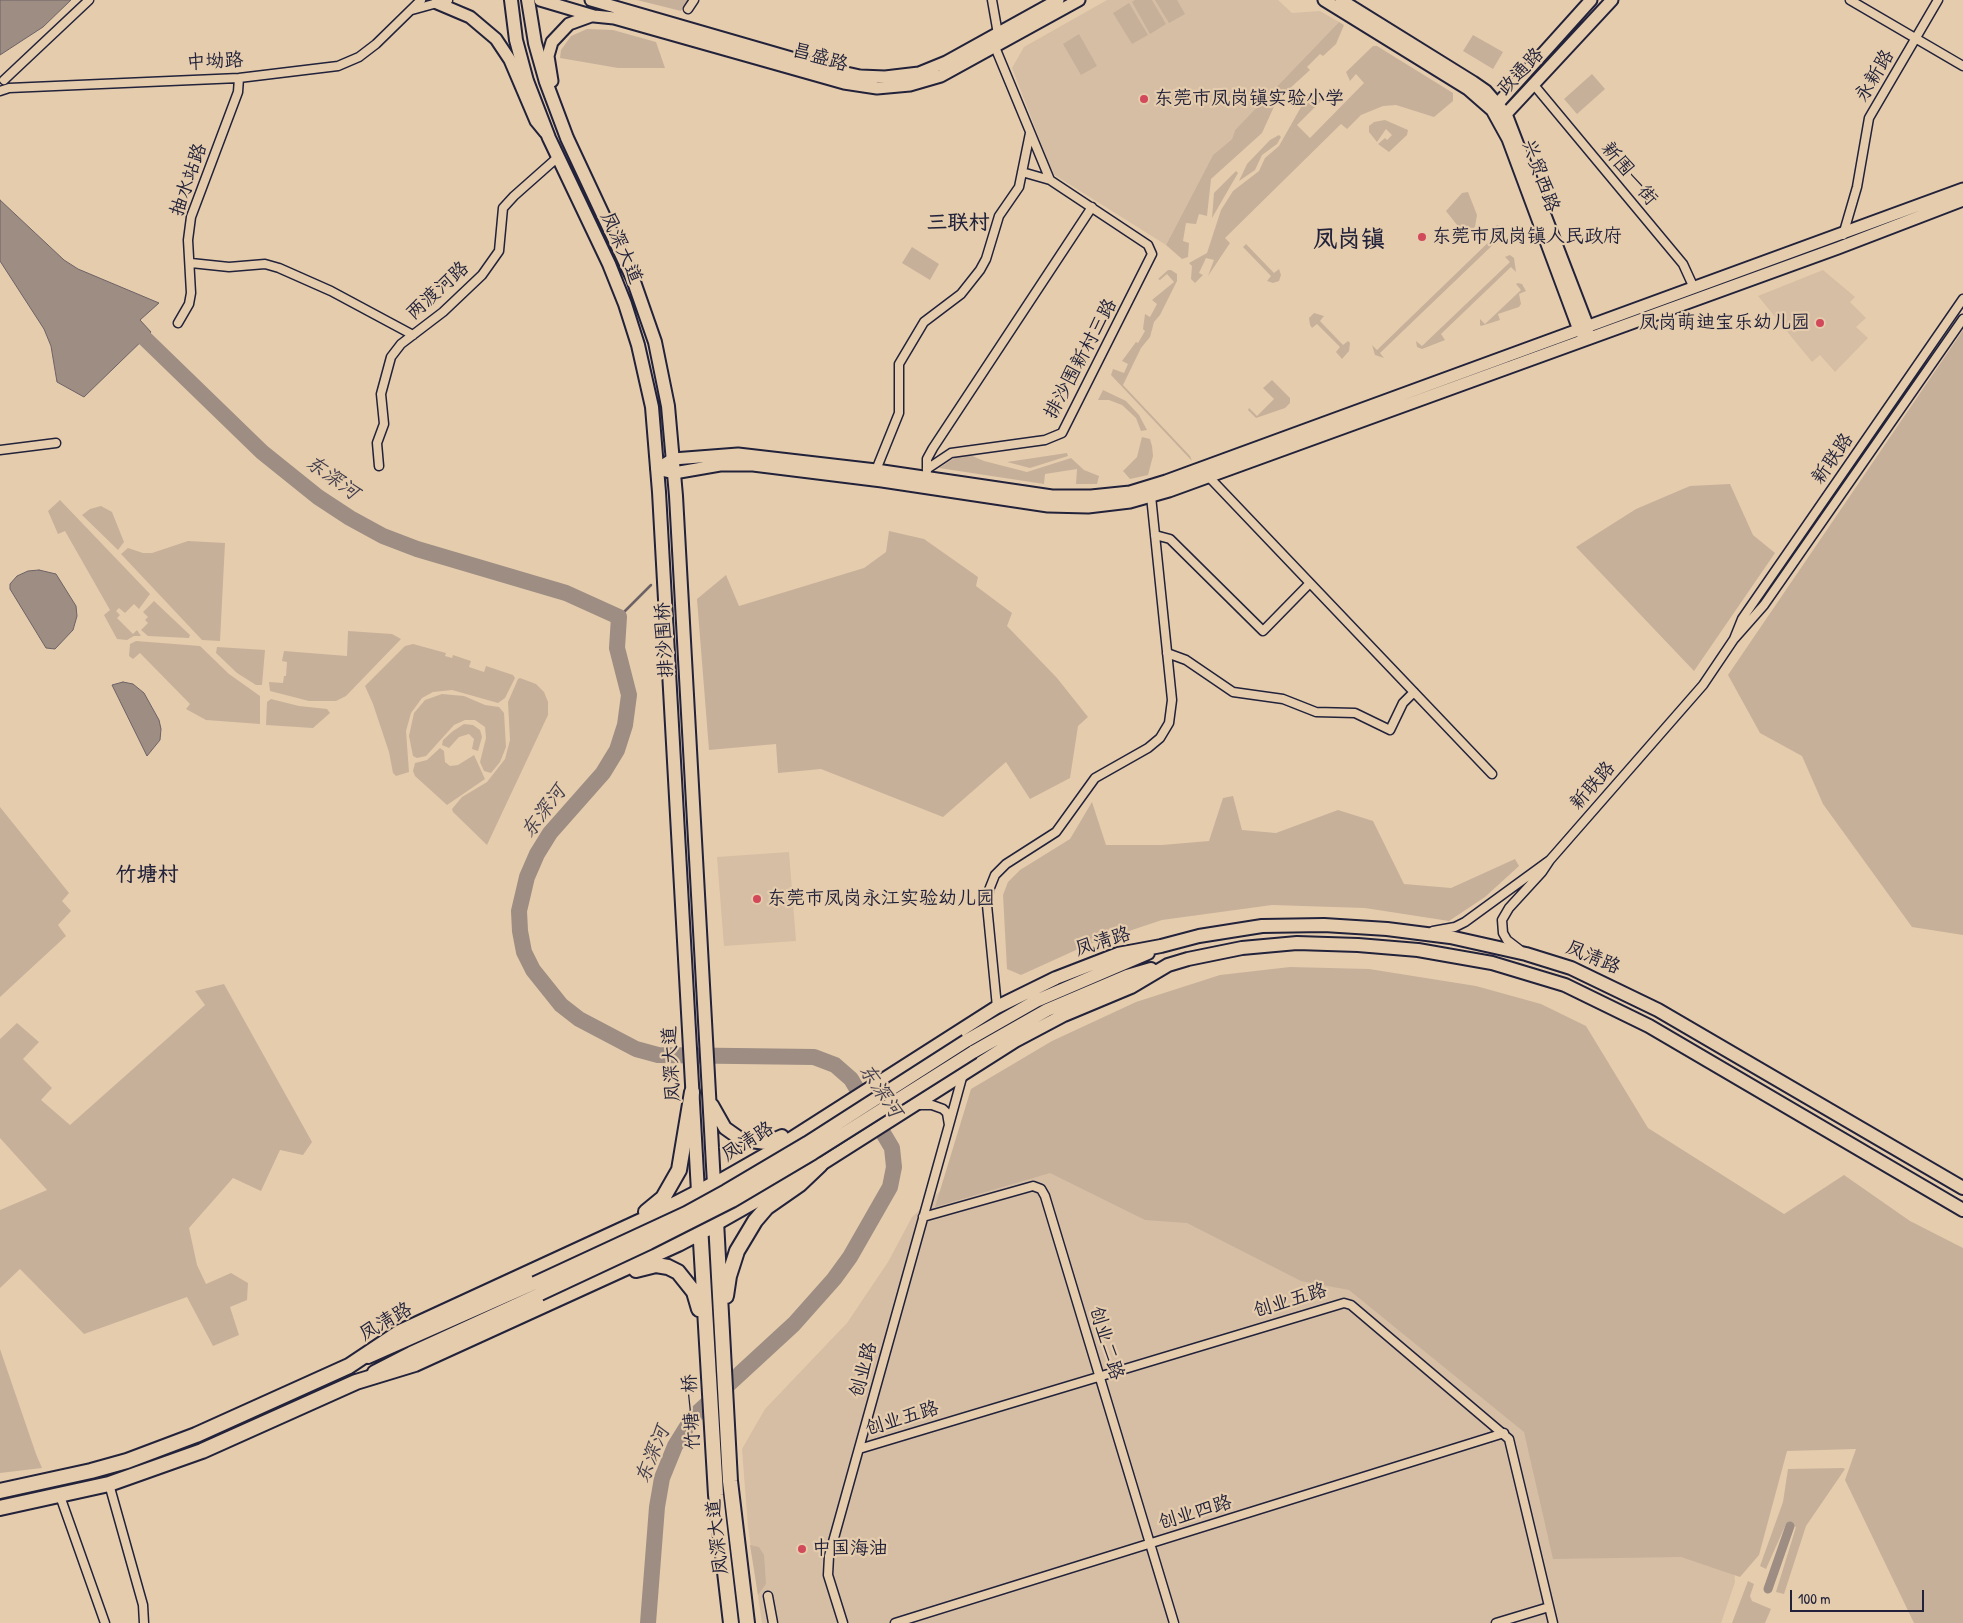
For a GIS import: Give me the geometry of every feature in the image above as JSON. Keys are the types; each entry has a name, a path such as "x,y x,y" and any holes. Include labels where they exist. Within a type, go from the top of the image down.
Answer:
{"highway":[{"path":"606,1237 622,1224 652,1209 668,1192 681,1164 692,1092"},
{"path":"723,1341 727,1320 727,1284 731,1268 744,1238 768,1207 800,1184 820,1165"},
{"name":"凤清路","path":"0,1491 54,1480 127,1461 196,1435 349,1366 400,1332 606,1237 714,1184"},
{"name":"凤深大道","path":"714,1184 723,1341"},
{"name":"凤深大道","path":"698,1192 707,1351"},
{"name":"凤清路","path":"0,1508 109,1484 202,1451 356,1382 415,1364 716,1224"},
{"path":"567,1294 597,1287 644,1267 668,1267 682,1276 694,1292 699,1305 700,1331 707,1351"},
{"name":"竹塘一桥","path":"723,1341 729,1447"},
{"name":"竹塘一桥","path":"707,1351 713,1464"},
{"name":"凤深大道","path":"729,1447 733,1516 747,1623"},
{"name":"凤深大道","path":"713,1464 731,1623"}],"main road":[{"name":"凤深大道","path":"511,0 519,54 549,138 609,264 632,324 652,407 660,521"},
{"name":"凤深大道","path":"528,0 539,62 567,138 624,259 648,321 664,382 673,458 677,514"},
{"name":"排沙围桥","path":"677,514 690,764"},
{"name":"排沙围桥","path":"660,521 674,768"},
{"name":"凤深大道","path":"690,764 714,1184"},
{"name":"凤深大道","path":"674,768 698,1192"},
{"name":"凤清路","path":"714,1184 770,1152 799,1131 997,1006 1102,959 1207,934 1262,926 1355,926 1419,932 1526,954 1571,968 1643,1002 1963,1188"},
{"name":"凤清路","path":"970,1047 1048,1010 1127,976 1205,954 1242,948 1327,944 1418,950 1478,960 1536,975 1579,991 1649,1026 1963,1210"},
{"name":"凤清路","path":"356,1382 726,1191 970,1047 1036,1001 1161,946"},
{"name":"凤清路","path":"716,1224 820,1165 1031,1031 1131,987 1168,965"},
{"path":"708,1094 721,1123 730,1133 742,1140 766,1143 799,1131"},
{"name":"凤清路","path":"349,1366 537,1288"}],"street":[{"path":"9,88 2,77 89,0"},
{"path":"414,0 412,10 441,1 470,17 496,39 510,60 536,121 549,138"},
{"name":"中坳路","path":"0,91 9,88 239,78 312,70 349,62 376,44 422,0"},
{"name":"昌盛路","path":"540,0 594,16 614,18 844,83 866,87 899,86 931,80 951,72 1078,0"},
{"name":"昌盛路","path":"591,0 608,3 833,70 873,77 908,75 931,69 1058,0"},
{"path":"688,9 694,0"},
{"path":"992,0 998,34 995,47 1050,180"},
{"name":"兴贸西路","path":"1324,0 1494,106"},
{"name":"兴贸西路","path":"1341,0 1473,82 1494,106 1584,332"},
{"name":"政通路","path":"1591,0 1494,106 1506,114 1612,0"},
{"path":"1850,0 1963,66"},
{"name":"永新路","path":"1843,235 1856,187 1869,118 1938,0"},
{"path":"567,138 562,110 550,76 548,56 552,42 562,29 577,19 594,16"},
{"name":"抽水站路","path":"178,323 189,304 191,263 188,240 192,217 238,92 239,78"},
{"name":"新围一街","path":"1534,85 1683,264 1694,288"},
{"name":"兴贸西路","path":"1506,114 1584,332"},
{"path":"876,470 899,413 899,364 924,322 961,294 980,270 986,259 999,216 1017,193 1030,133"},
{"name":"两渡河路","path":"378,466 377,443 384,424 381,403 384,377 395,350 443,312 482,275 499,251 502,208 558,156"},
{"path":"926,473 927,459 933,448 1092,207 1050,180 1022,172"},
{"path":"657,469 674,473 720,465 753,465 882,481 1029,504 1068,507 1109,505 1151,496 1584,332 1694,288 1843,235 1963,189"},
{"path":"657,469 673,458 738,454 876,470 926,473 1052,496 1091,496 1130,492 1166,481 1584,332 1829,251 1963,200"},
{"name":"排沙围新村三路","path":"926,473 951,453 1045,440 1062,433 1152,254 1148,245 1092,207"},
{"path":"191,263 229,267 265,264 279,268 331,291 413,335"},
{"name":"新联路","path":"1734,639 1742,620 1963,299"},
{"name":"新联路","path":"1526,954 1507,940 1501,926 1508,908 1703,685 1734,639 1764,605 1963,319"},
{"path":"0,450 56,443"},
{"path":"1208,476 1492,774"},
{"path":"997,1006 987,905 992,882 1006,864 1056,832 1096,778 1104,771 1148,748 1160,738 1169,723 1171,711 1167,653 1151,496"},
{"path":"1155,535 1170,539 1263,631 1310,583"},
{"path":"1167,653 1186,660 1233,692 1283,699 1316,712 1355,713 1390,730 1402,703 1414,692"},
{"name":"新联路","path":"1419,932 1444,929 1465,922 1550,860"},
{"name":"创业路","path":"843,1623 828,1575 828,1565 964,1073"},
{"path":"912,1107 926,1104 938,1106 947,1114 949,1125"},
{"name":"创业二路","path":"924,1217 1033,1186 1040,1189 1045,1196 1174,1623"},
{"name":"创业五路","path":"859,1449 1344,1303 1351,1305 1504,1433 1512,1446 1553,1623"},
{"name":"创业四路","path":"895,1623 1504,1433"},
{"path":"109,1484 142,1606 144,1623"},
{"path":"60,1496 105,1623"},
{"path":"768,1596 773,1623"},
{"path":"1496,1623 1549,1607"}],"shaded area":[{"path":"0,0 71,0 43,27 0,55"},
{"path":"637,0 688,0 681,11"},
{"name":"东莞市凤岗镇实验小学","path":"1107,0 1278,0 1292,13 1320,11 1339,22 1235,130 1232,139 1213,155 1166,245 1053,174 1012,68 1024,47"},
{"path":"1135,0 1152,0 1166,24 1150,34 1132,2"},
{"path":"1155,0 1177,0 1185,14 1169,23"},
{"path":"1129,3 1148,35 1132,44 1113,13"},
{"path":"1339,22 1344,25 1336,44 1323,56 1320,54 1307,67 1310,70 1277,100 1262,133 1211,179 1207,216 1199,214 1196,224 1186,223 1183,241 1189,243 1188,257 1182,259 1166,245 1213,155 1232,139 1235,130"},
{"path":"587,29 613,30 656,42 665,68 618,68 560,58 561,50 571,36"},
{"path":"1079,34 1097,66 1081,75 1063,44"},
{"path":"1473,35 1503,52 1493,69 1463,51"},
{"path":"1373,46 1377,46 1453,93 1453,101 1434,117 1396,105 1383,106 1361,115 1347,129 1341,124 1225,238 1230,243 1208,276 1214,260 1206,258 1199,273 1203,275 1195,283 1191,279 1192,266 1189,263 1207,253 1221,210 1233,191 1259,171 1265,158 1279,146 1301,107 1316,92 1323,99 1297,125 1310,138 1364,83 1356,74 1350,81 1346,72"},
{"path":"1592,74 1605,89 1577,114 1564,99"},
{"path":"1385,120 1408,130 1407,135 1389,152 1378,144 1385,138 1387,140 1392,135 1386,129 1377,142 1369,132 1369,126 1374,122"},
{"path":"1279,135 1281,137 1277,144 1262,155 1255,170 1239,181 1247,164 1270,140"},
{"path":"1236,171 1238,173 1212,218 1214,193"},
{"path":"1468,192 1477,215 1475,227 1468,232 1461,230 1446,211 1462,193"},
{"path":"0,200 64,260 78,269 159,303 140,320 151,332 84,397 57,382 51,346 44,329 0,261"},
{"path":"1497,225 1503,228 1506,242 1501,237 1380,353 1384,358 1375,355 1372,345 1377,350 1499,232 1495,227"},
{"path":"1246,244 1274,273 1279,269 1281,275 1279,281 1273,283 1267,281 1271,276 1243,247"},
{"path":"912,247 939,264 930,280 902,263"},
{"path":"1510,255 1514,258 1516,272 1511,267 1441,334 1445,340 1422,349 1417,347 1416,341 1422,346 1510,262 1505,257"},
{"path":"1168,270 1177,274 1177,281 1160,315 1154,322 1150,337 1141,348 1123,385 1190,456 1192,461 1111,375 1113,369 1124,373 1128,364 1122,361 1136,342 1138,343 1145,331 1143,329 1145,314 1150,317 1157,304 1152,300 1174,282 1167,274 1160,280 1158,279"},
{"name":"凤岗萌迪宝乐幼儿园","path":"1823,270 1855,297 1850,302 1866,318 1856,327 1868,338 1835,372 1820,355 1812,362 1758,296"},
{"path":"1516,284 1522,284 1526,291 1519,294 1521,304 1519,307 1498,314 1500,320 1481,326 1480,319 1485,324 1521,290"},
{"path":"1314,313 1324,316 1320,321 1343,345 1348,341 1350,343 1349,351 1342,359 1336,352 1340,347 1317,324 1312,328 1310,325 1309,318"},
{"path":"1963,330 1963,935 1912,927 1823,804 1802,756 1760,733 1728,675"},
{"path":"1272,380 1290,398 1290,403 1285,408 1256,418 1248,410 1249,408 1257,416 1274,399 1263,388"},
{"path":"1103,390 1126,401 1139,415 1147,430 1141,431 1136,418 1122,405 1109,400 1098,400"},
{"path":"1142,437 1150,439 1152,446 1153,456 1148,475 1130,479 1123,471 1137,457"},
{"path":"1067,453 1068,456 1030,468 1007,462"},
{"path":"970,455 984,461 1027,472 1071,458 1084,470 1099,476 1097,484 1076,484 1077,469 1045,474 1044,484 939,468 956,457"},
{"path":"1730,484 1753,535 1775,553 1694,671 1576,547 1636,509 1690,486"},
{"path":"60,500 150,594 139,609 134,604 125,613 119,608 116,611 120,615 117,618 133,634 137,630 141,636 134,636 127,640 117,639 104,615 110,610 65,531 58,534 48,511"},
{"path":"101,506 112,512 124,542 118,550 82,515 90,509"},
{"path":"889,531 924,539 978,577 976,586 1012,613 1007,626 1057,678 1088,717 1078,726 1070,778 1030,799 1006,762 943,817 821,769 778,773 776,744 709,750 697,599 726,575 739,606 864,568 886,552"},
{"path":"188,541 225,543 220,641 202,640 121,554 128,548 143,553 152,553"},
{"path":"39,570 56,574 76,606 77,616 73,630 55,649 46,648 10,589 10,584 17,576 28,571"},
{"path":"154,601 190,635 189,638 148,636 141,630 148,623 145,620 148,617 143,612"},
{"path":"348,631 392,634 401,639 346,696 336,701 309,701 270,691 269,682 283,683 284,676 286,676 287,662 282,661 284,651 347,656"},
{"path":"136,641 200,646 229,674 260,696 260,724 206,720 186,709 190,704 140,653 133,659 129,656 130,644"},
{"path":"413,644 446,653 445,656 452,658 453,655 471,661 469,667 484,672 486,666 513,675 515,678 505,698 498,703 452,690 433,692 422,698 411,713 406,731 409,772 396,776 393,773 389,752 365,686 405,646"},
{"path":"217,647 265,650 262,685 256,685 237,673 216,653"},
{"path":"520,678 536,684 544,692 548,702 548,715 487,845 452,809 462,797 487,782 505,759 510,740 508,702"},
{"path":"123,682 133,684 144,693 159,720 161,729 160,740 147,756 112,685"},
{"path":"442,694 464,696 485,705 499,707 504,713 506,747 500,762 491,773 484,771 480,762 486,738 485,727 475,720 465,720 454,725 426,756 417,758 413,756 409,736 414,713 425,700"},
{"path":"271,699 299,706 327,709 330,713 313,728 266,725 267,702"},
{"path":"464,724 473,725 480,730 482,737 478,751 472,749 474,739 469,734 459,737 449,748 442,745 443,740"},
{"path":"440,748 444,751 445,762 450,766 458,765 474,755 485,779 447,805 415,776 413,771 415,763 427,760"},
{"path":"1233,796 1242,830 1276,833 1338,810 1373,821 1404,884 1451,888 1515,859 1519,866 1485,897 1449,921 1365,908 1272,905 1162,920 1087,945 1021,975 1007,969 1003,895 1008,882 1020,870 1070,839 1092,802 1106,845 1162,845 1209,841 1223,798"},
{"path":"0,807 69,893 62,901 71,911 58,925 66,936 0,997"},
{"name":"东莞市凤岗永江实验幼儿园","path":"789,852 796,941 724,946 717,857"},
{"path":"1290,967 1369,969 1476,986 1541,1004 1586,1026 1648,1128 1784,1214 1844,1175 1910,1221 1963,1248 1963,1623 1914,1623 1845,1480 1856,1449 1787,1451 1759,1555 1740,1577 1681,1557 1553,1559 1524,1432 1349,1290 1301,1281 1187,1223 1145,1220 1050,1173 935,1207 971,1089 1052,1041 1136,1002 1220,975"},
{"path":"224,984 312,1142 303,1155 280,1150 261,1191 233,1178 189,1228 197,1265 206,1284 231,1273 248,1283 247,1300 230,1307 239,1335 213,1346 187,1297 84,1334 20,1269 0,1288 0,1210 47,1190 0,1138 0,1039 17,1023 39,1042 23,1059 52,1088 41,1100 70,1125 205,1005 195,991"},
{"path":"1094,1099 1731,1526 1735,1582 1721,1623 762,1623 748,1527 742,1449 765,1409 847,1323 888,1262 912,1217 993,1142"},
{"path":"0,1349 36,1454 42,1468 0,1473"},
{"path":"1788,1469 1845,1469 1806,1526 1784,1594 1776,1592 1796,1527 1786,1524 1766,1569 1760,1566 1783,1502"},
{"path":"750,1545 759,1547 764,1555 766,1584 758,1595"},
{"path":"1748,1581 1754,1584 1750,1596 1752,1601 1771,1609 1765,1623 1732,1623"}],"waterway":[{"name":"东深河","path":"130,324 262,452 318,497 350,518 383,536 417,549 566,593 619,617 617,648 629,695 625,725 617,750 603,773 550,833 537,854 527,877 519,911 520,931 524,952 533,970 561,1005 579,1019 636,1049 658,1055 814,1057 835,1065 851,1079 892,1148 894,1167 890,1187 850,1257 834,1279 794,1324 693,1417 675,1446 662,1478 657,1507 648,1623"},
{"path":"619,617 651,585"},
{"path":"1768,1589 1790,1526"}],"place":[{"name":"东莞市凤岗镇实验小学","path":"1144,99"},
{"name":"东莞市凤岗镇人民政府","path":"1422,237"},
{"name":"凤岗萌迪宝乐幼儿园","path":"1820,323"},
{"name":"东莞市凤岗永江实验幼儿园","path":"757,899"},
{"name":"中国海油","path":"802,1549"}],"district":[{"name":"三联村","path":"958,223"},
{"name":"凤岗镇","path":"1349,241"},
{"name":"竹塘村","path":"147,875"}]}
